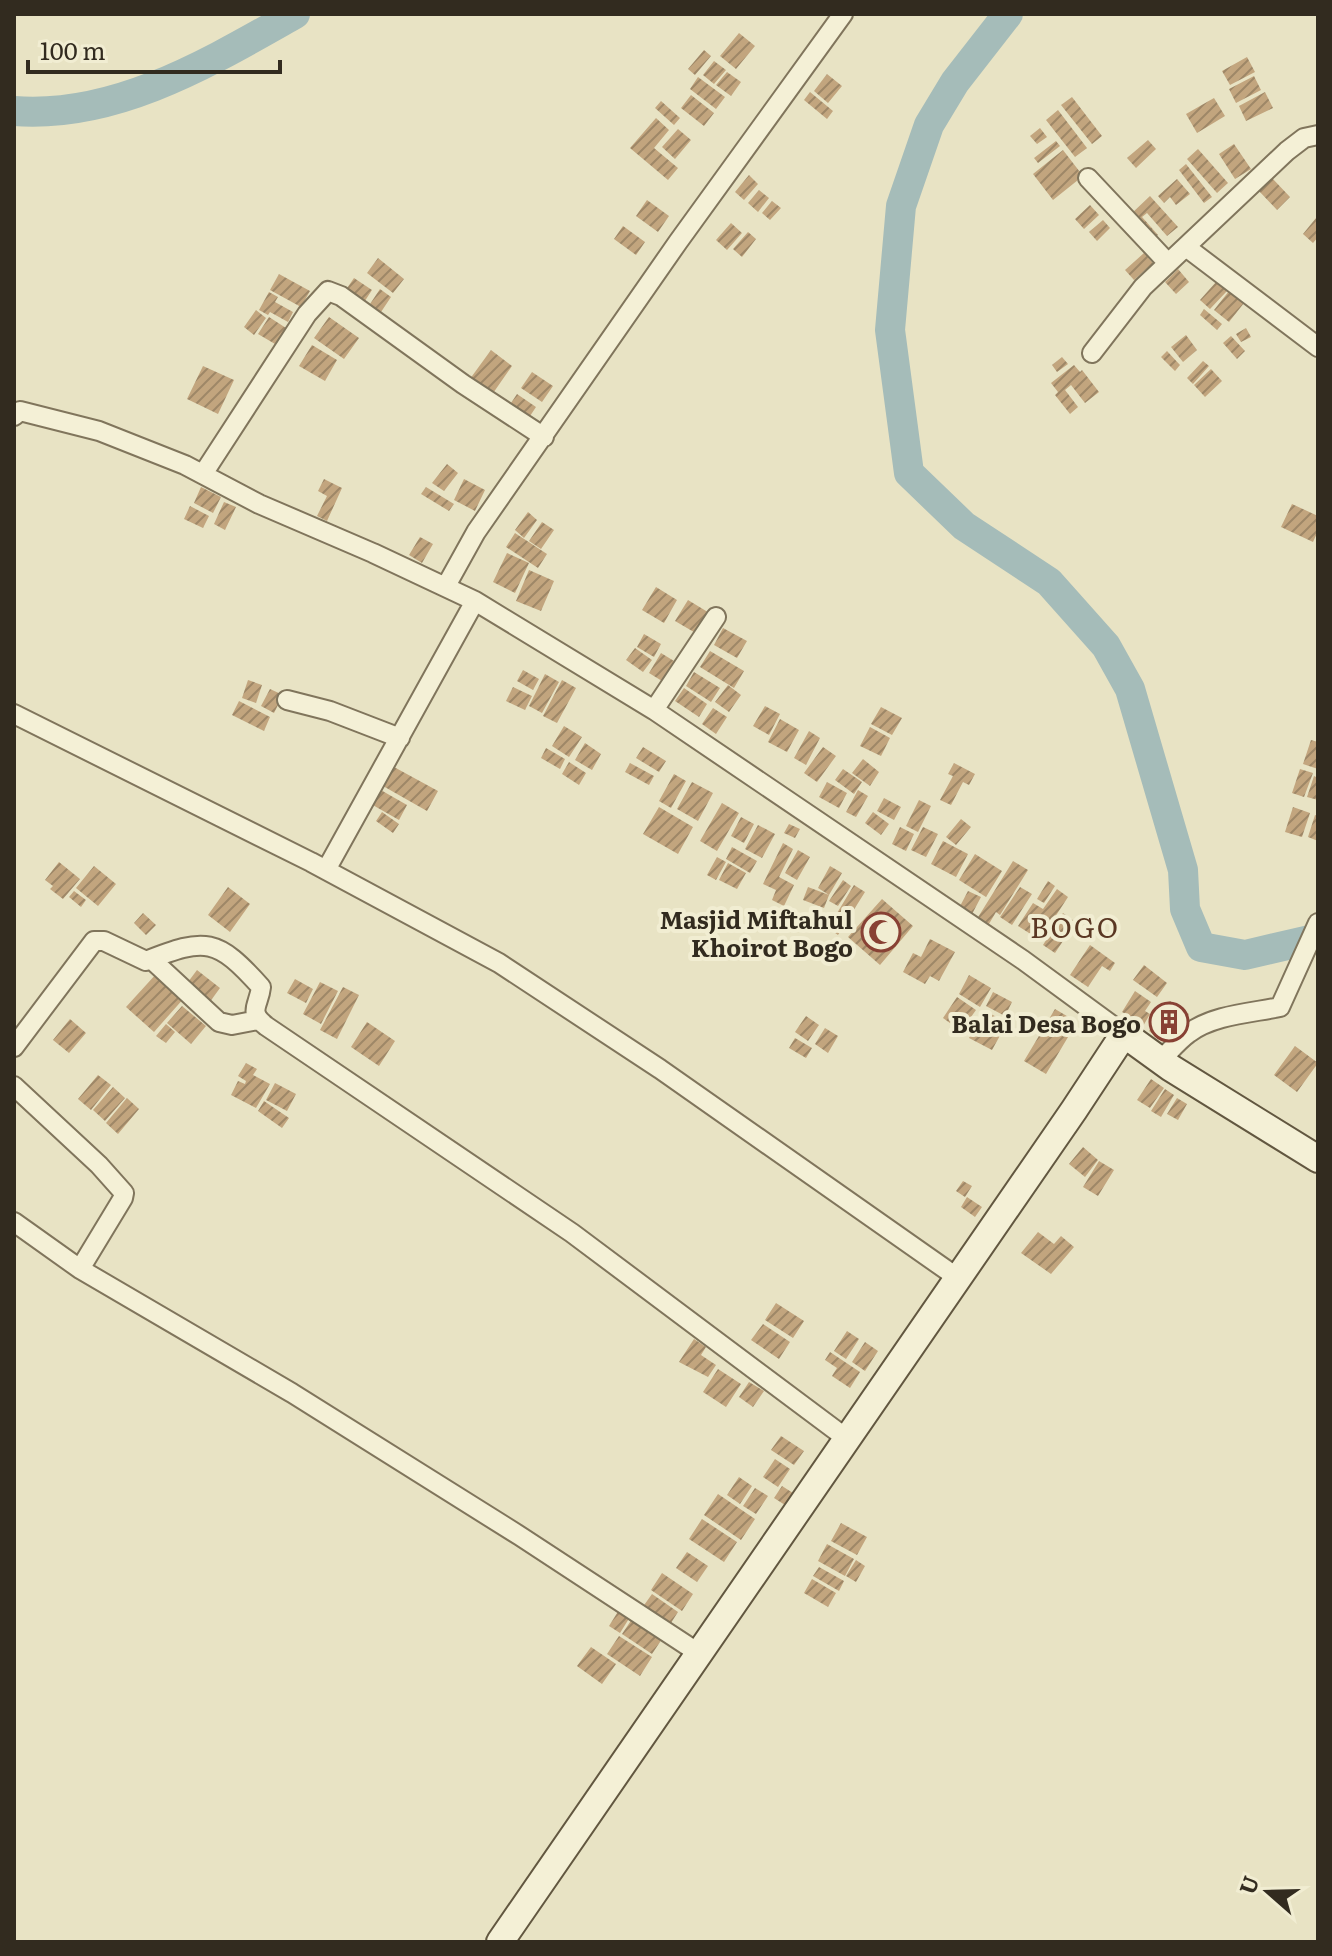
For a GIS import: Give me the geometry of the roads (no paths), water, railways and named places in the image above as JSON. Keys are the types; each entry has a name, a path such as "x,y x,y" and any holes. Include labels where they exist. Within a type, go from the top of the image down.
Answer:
{"street":[{"path":"446,586 476,532 678,242 843,14"},
{"path":"1092,353 1123,309 1168,263 1287,151 1304,138 1318,135"},
{"path":"1088,178 1168,263"},
{"path":"1186,247 1318,347"},
{"path":"203,474 307,314 328,291 341,296 463,384 544,437"},
{"path":"14,416 20,411 99,431 203,474 259,504 475,601 654,710 1023,960 1161,1060 1318,1159"},
{"path":"326,870 475,601"},
{"path":"654,710 716,617"},
{"path":"287,700 330,711 400,738"},
{"path":"14,714 326,870 499,963 559,1001 958,1278"},
{"path":"1161,1060 1186,1035 1199,1027 1221,1019 1280,1007 1318,923"},
{"path":"14,1047 94,941 104,941 139,960 202,944 230,957 261,987 254,1010 258,1020 351,1086 572,1233 846,1438"},
{"path":"151,959 219,1022 232,1025 258,1020"},
{"path":"500,1942 1124,1034"},
{"path":"14,1086 99,1165 124,1193 80,1269"},
{"path":"14,1222 80,1269 292,1393 697,1652"}],"waterway":[{"path":"14,111 52,111 89,106 161,84 230,51 295,14"},
{"path":"1008,14 955,82 929,125 901,206 890,330 909,473 964,526 1049,582 1106,646 1130,689 1183,870 1185,909 1201,947 1245,955 1318,938"}],"place":[{"name":"Masjid Miftahul Khoirot Bogo","path":"881,932"},
{"name":"Balai Desa Bogo","path":"1169,1022"}],"district":[{"name":"BOGO","path":"1075,926"}]}
